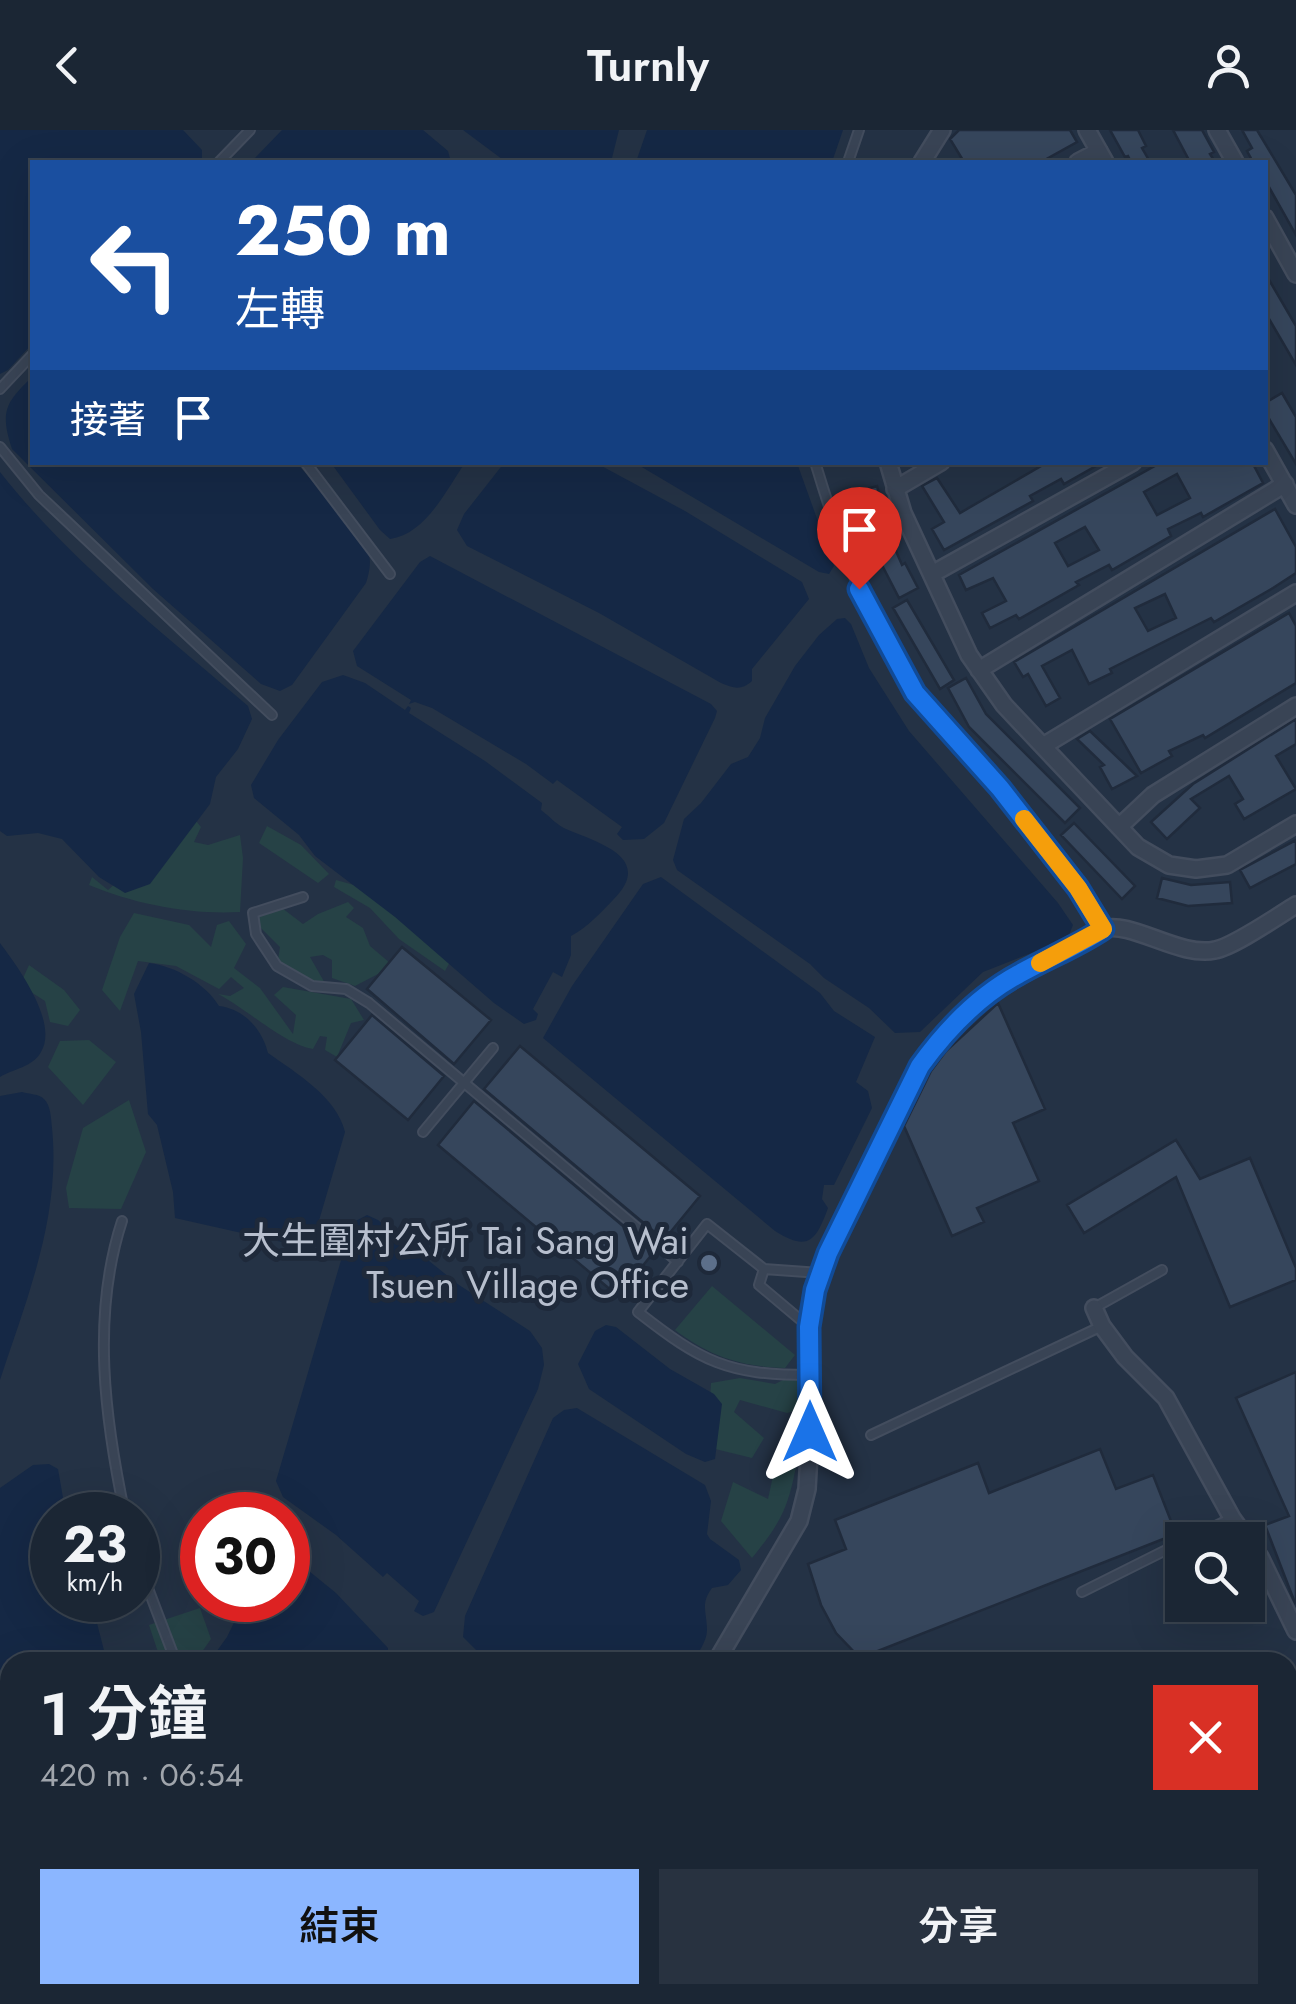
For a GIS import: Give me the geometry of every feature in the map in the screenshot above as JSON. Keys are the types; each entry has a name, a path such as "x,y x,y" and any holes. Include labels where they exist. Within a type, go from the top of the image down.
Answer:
{"street":[{"path":"923,160 942,130"},
{"path":"1086,130 1102,157"},
{"path":"1217,130 1233,160"},
{"path":"1268,223 1296,274"},
{"path":"1268,455 1296,505"},
{"path":"889,465 903,513 969,655 1004,705 1138,847 1169,865 1196,869 1227,865 1296,824"},
{"path":"896,488 935,465"},
{"path":"932,574 1127,465"},
{"path":"979,670 1285,484"},
{"path":"1043,746 1296,592"},
{"path":"1119,827 1153,795 1296,706"},
{"path":"722,1652 799,1521 807,1489 812,1403 809,1327 820,1273 920,1066 939,1040 986,996 1016,975 1103,929 1120,928 1182,948 1216,950 1296,905"},
{"path":"1094,1308 1125,1357 1166,1398 1232,1518 1260,1557 1296,1631"}],"lane":[{"path":"221,160 250,130"},
{"path":"849,160 860,130"},
{"path":"0,389 30,357"},
{"path":"0,447 39,495 272,715"},
{"path":"308,465 390,574"},
{"path":"816,465 859,589 902,672 942,726 1012,802 1078,888 1103,929"},
{"path":"303,898 253,913 256,934 277,966 312,986 346,989 369,1004 678,1262"},
{"path":"423,1132 493,1048"},
{"path":"121,1492 110,1432 104,1343 109,1274 122,1222"},
{"path":"810,1375 762,1375 709,1361 638,1312 708,1224 764,1269 820,1273"},
{"path":"764,1269 759,1285 809,1327"},
{"path":"1094,1308 1162,1270"},
{"path":"871,1436 1102,1326"},
{"path":"1224,1522 1232,1518"},
{"path":"1082,1592 1165,1551"},
{"path":"160,1620 172,1652"}],"green space":[{"path":"192,816 201,827 194,842 208,845 240,835 240,912 163,907 89,885 92,877 108,890"},
{"path":"267,826 301,845 329,874 318,883 259,843"},
{"path":"336,880 361,887 451,960 445,971 399,939 370,908 334,887"},
{"path":"348,902 354,908 346,917 363,928 370,946 390,963 355,986 332,978 332,960 323,955 310,957 326,985 305,982 277,966 280,947 254,921 278,905 303,924"},
{"path":"134,913 189,925 211,947 217,925 229,921 246,944 234,968 260,988 293,1034 296,1015 274,995 283,987 351,999 364,1020 351,1023 337,1057 325,1050 327,1037 320,1036 313,1049 302,1046 218,994 230,996 244,988 231,977 219,989 176,966 138,961 120,1011 102,990 120,937"},
{"path":"29,965 64,990 80,1010 68,1026 50,1022 45,1001 20,985"},
{"path":"89,1040 116,1062 83,1105 48,1067 60,1041"},
{"path":"129,1100 146,1152 121,1209 69,1208 66,1188 83,1128"},
{"path":"712,1286 795,1355 785,1368 727,1358 700,1347 675,1330"},
{"path":"795,1374 806,1408 787,1413 740,1400 734,1412 764,1438 752,1458 707,1447 711,1383 740,1378 775,1384"},
{"path":"798,1456 784,1511 752,1558 721,1521 733,1482 768,1499 776,1462"},
{"path":"180,1615 180,1622 205,1622 211,1639 202,1652 158,1652 149,1625"}],"water":[{"path":"0,130 183,130 202,150 202,160 30,160 30,346 0,374"},
{"path":"282,130 423,130 448,151 450,160 253,160"},
{"path":"463,130 619,130 612,160 503,160"},
{"path":"647,130 843,130 833,160 637,160"},
{"path":"30,379 30,465 299,465 363,542 370,568 366,583 292,685 280,691 261,684 153,589 12,449 6,417 16,394"},
{"path":"332,465 464,465 425,520 414,529 390,539"},
{"path":"502,465 600,465 802,582 809,599 752,669 752,681 737,688 721,683 599,613 467,546 457,530 464,514"},
{"path":"638,465 798,465 834,566 829,574 819,572"},
{"path":"0,472 56,536 248,706 252,719 238,749 216,777 210,804 150,884 125,893 99,877 62,839 38,833 7,836 0,831"},
{"path":"430,556 711,704 717,711 715,718 664,823 644,839 623,840 617,834 622,827 557,780 553,784 432,708 409,704 411,700 357,666 353,651 420,562"},
{"path":"845,618 869,668 909,731 1073,925 1062,941 983,972 920,1032 895,1033 869,1008 677,870 673,860 684,819 731,764 748,757 795,666 819,635 837,619"},
{"path":"343,675 365,683 405,710 411,708 409,713 542,803 541,810 560,826 606,847 625,863 628,873 613,900 571,936 571,955 562,977 553,972 533,1009 538,1014 536,1020 524,1024 494,1003 395,917 315,856 299,835 254,798 251,785 278,740 322,682"},
{"path":"661,877 820,993 834,1011 875,1037 856,1082 868,1091 872,1108 834,1185 824,1185 822,1199 828,1208 809,1240 796,1241 775,1231 543,1038 572,986 643,884"},
{"path":"0,943 34,995 45,1026 45,1040 33,1061 0,1077"},
{"path":"149,963 189,977 219,1006 244,1016 256,1028 268,1053 314,1087 341,1119 345,1132 313,1241 300,1246 175,1218 157,1125 148,1114 134,994"},
{"path":"22,1092 42,1097 49,1109 51,1193 40,1256 0,1380 0,1096"},
{"path":"367,1215 378,1220 459,1285 530,1331 542,1348 544,1365 538,1389 434,1612 423,1616 414,1611 419,1601 387,1573 383,1577 310,1516 310,1492 281,1492 276,1481 352,1223"},
{"path":"606,1325 616,1327 670,1369 714,1394 722,1404 715,1459 705,1462 686,1454 589,1389 578,1364 595,1331"},
{"path":"577,1408 705,1485 711,1501 707,1534 739,1560 741,1570 728,1585 712,1588 708,1594 707,1634 699,1652 478,1652 463,1637 465,1616 553,1418 564,1410"},
{"path":"49,1464 58,1469 62,1492 30,1492 30,1622 97,1622 104,1652 0,1652 0,1488 33,1465"},
{"path":"310,1572 336,1593 388,1652 216,1652 234,1622 310,1622"}],"building":[{"path":"959,130 1070,130 1077,142 1045,160 963,160 950,139"},
{"path":"1110,130 1138,130 1149,160 1125,157"},
{"path":"1173,130 1202,130 1214,152 1210,154 1214,160 1189,160"},
{"path":"1242,130 1257,130 1296,195 1296,235 1268,185 1268,160 1252,160 1247,151 1252,148"},
{"path":"1268,278 1296,326 1296,365 1268,317"},
{"path":"1282,393 1296,417 1296,464 1268,417 1268,401"},
{"path":"1043,465 1098,465 1064,484 1061,479 1030,496 1033,501 944,550 932,529 944,522 922,486 937,478 960,513"},
{"path":"1157,465 1254,465 1263,483 1203,517 1201,513 1168,529 1171,536 1112,570 1109,565 1076,582 1079,585 1019,619 1016,615 990,628 982,613 1006,601 993,578 966,590 959,575","holes":["1177,474 1190,498 1157,515 1144,492","1085,527 1099,550 1068,566 1055,543"]},
{"path":"877,486 884,513 880,514 902,565 905,563 918,588 899,598 867,536 856,492"},
{"path":"1275,509 1296,547 1296,573 1214,622 1211,618 1110,669 1112,673 1089,684 1072,650 1042,666 1060,698 1046,706 1028,674 1023,677 1014,662","holes":["1165,594 1176,618 1148,631 1135,608"]},
{"path":"907,600 954,680 940,689 893,608"},
{"path":"1289,613 1296,626 1296,683 1205,738 1203,735 1169,751 1172,756 1141,773 1110,719"},
{"path":"966,678 986,714 1080,808 1065,823 969,727 948,688"},
{"path":"1296,719 1296,744 1276,756 1296,789 1244,819 1235,804 1243,799 1229,776 1191,799 1200,808 1167,839 1151,822 1193,784"},
{"path":"1090,731 1137,776 1112,789 1100,767 1104,765 1077,739"},
{"path":"1074,823 1135,886 1122,899 1061,835"},
{"path":"1296,840 1296,864 1250,888 1240,870"},
{"path":"1162,878 1191,885 1230,882 1232,903 1188,906 1157,898"},
{"path":"402,947 491,1020 454,1064 367,989"},
{"path":"998,1003 1045,1109 1013,1123 1039,1181 977,1208 984,1222 952,1236 904,1126 931,1071 946,1051"},
{"path":"372,1015 444,1076 408,1120 335,1060"},
{"path":"520,1046 700,1196 664,1240 484,1089"},
{"path":"474,1101 654,1252 618,1296 438,1145"},
{"path":"1176,1140 1200,1179 1250,1158 1296,1268 1296,1280 1230,1307 1176,1177 1084,1233 1067,1205"},
{"path":"1296,1372 1296,1603 1265,1525 1289,1516 1236,1398"},
{"path":"1100,1449 1116,1489 1153,1475 1171,1522 1165,1522 1165,1538 875,1652 854,1652 836,1633 821,1605 808,1564 846,1549 835,1520 978,1463 989,1493"}],"slow traffic":[{"path":"1024,819 1078,888 1103,929 1040,963"}],"place":[{"name":"大生圍村公所 Tai Sang Wai Tsuen Village Office","path":"709,1263"}],"route":[{"path":"810,1432 809,1327 820,1273 920,1066 939,1040 986,996 1016,975 1103,929 1078,888 1000,788 915,693 859,589"}]}
